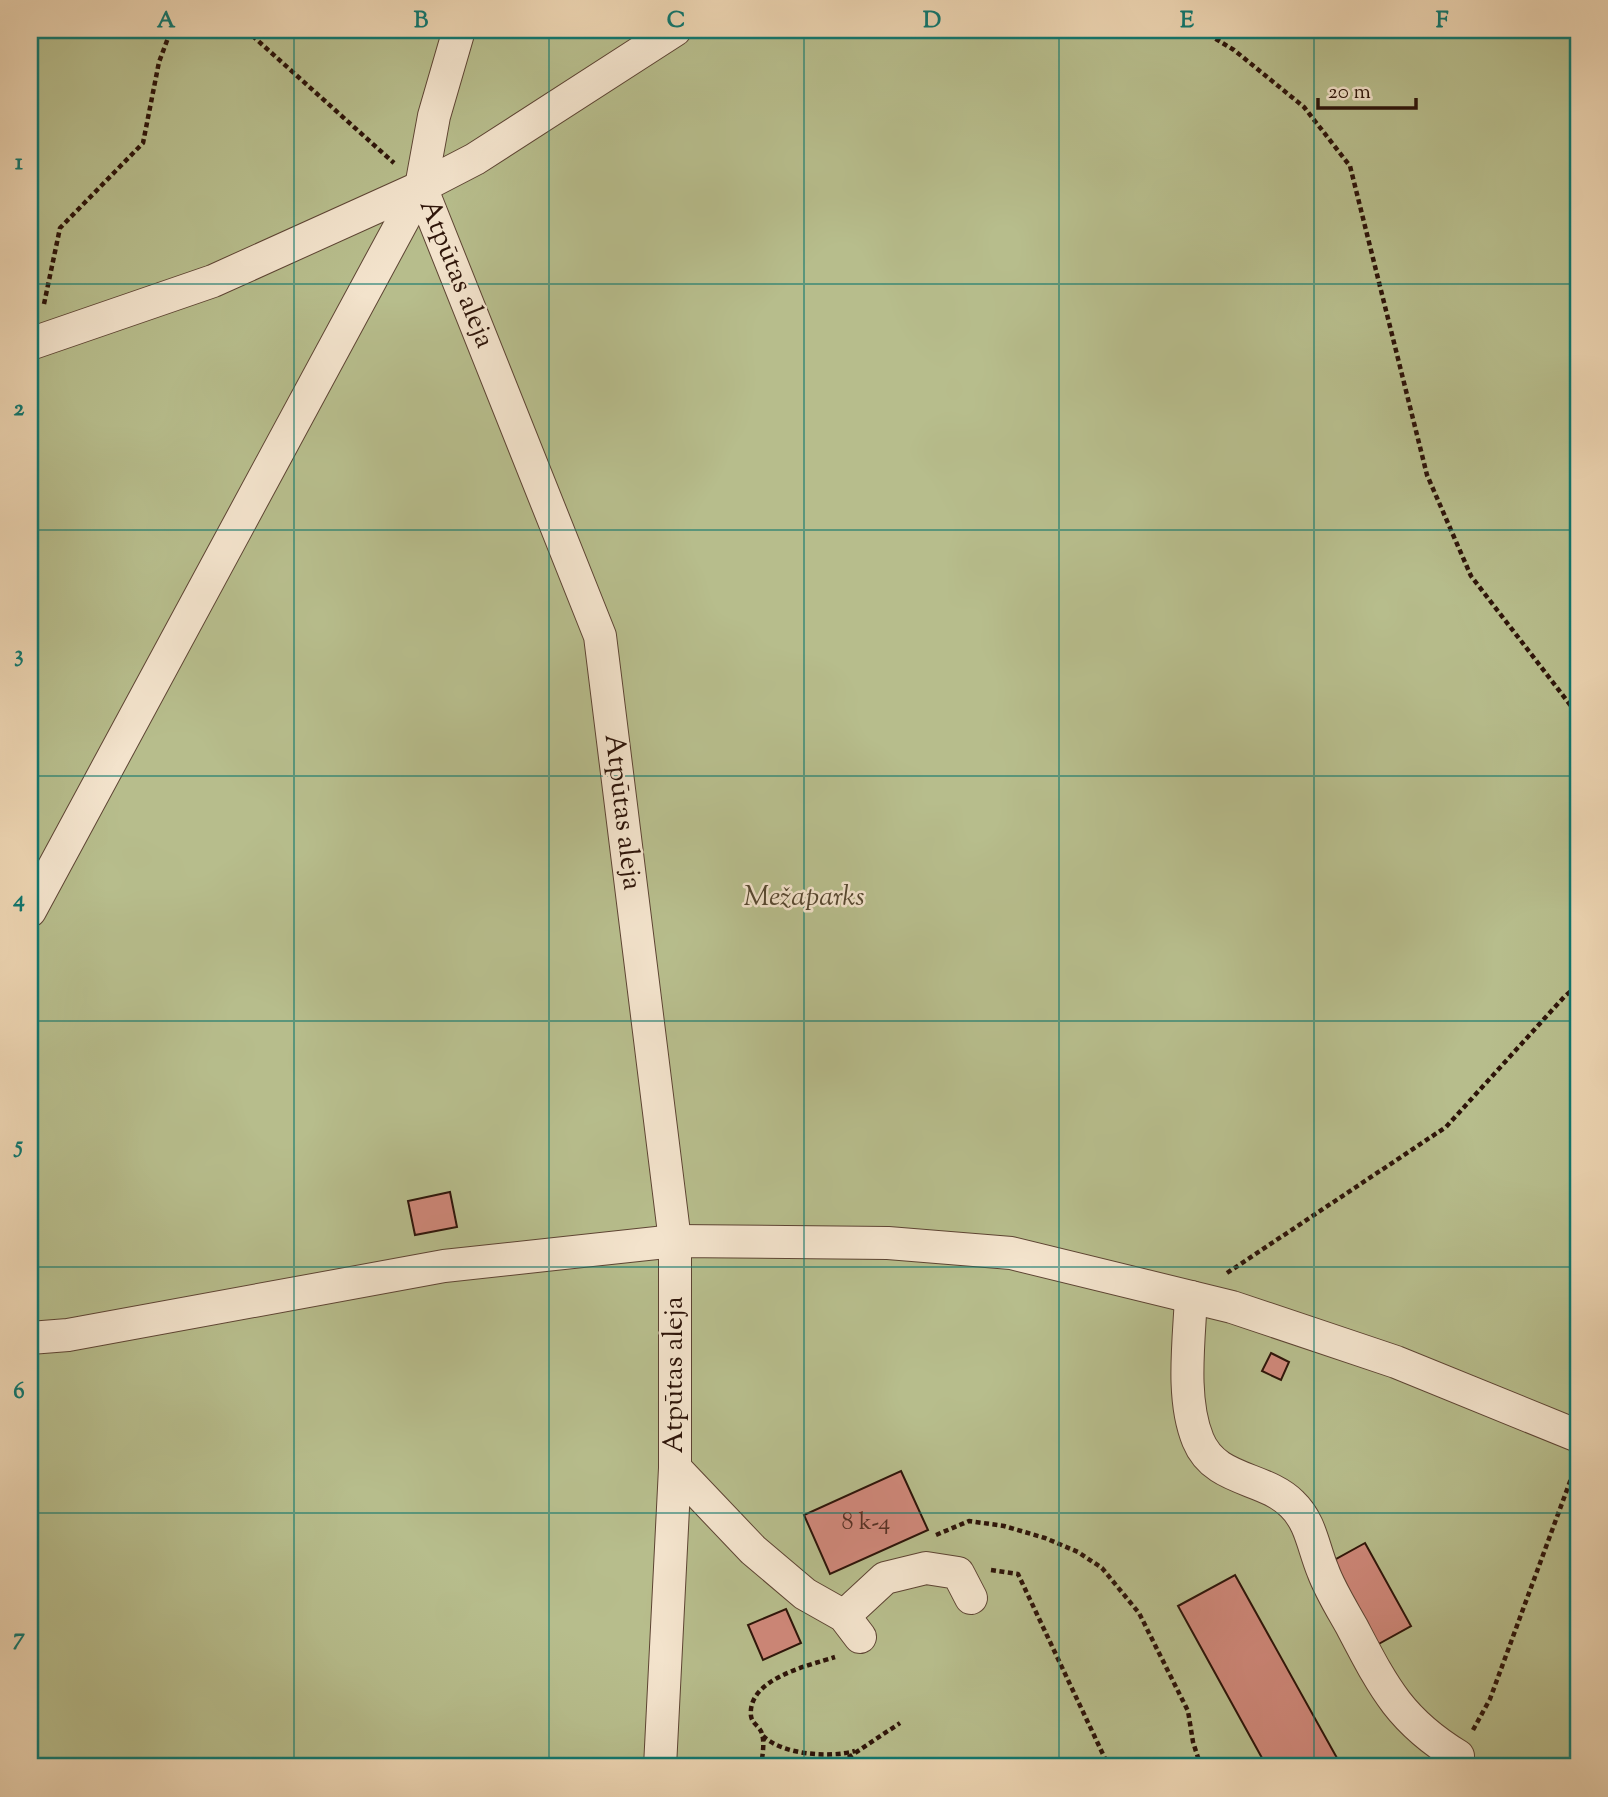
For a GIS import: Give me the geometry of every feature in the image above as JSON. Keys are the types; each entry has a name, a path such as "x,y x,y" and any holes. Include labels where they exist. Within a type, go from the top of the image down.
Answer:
{"street":[{"path":"30,911 421,187 435,116 459,30"},
{"name":"Atpūtas aleja","path":"660,1767 675,1468 675,1241 600,636 421,187 475,159 675,30"},
{"path":"33,344 213,281 421,187"},
{"path":"30,1338 68,1335 444,1266 675,1241 888,1243 1011,1253 1232,1307 1396,1362 1578,1436"},
{"path":"1191,1297 1189,1407 1205,1453 1227,1472 1277,1493 1292,1503 1304,1519 1323,1572 1384,1689 1416,1727 1458,1756"},
{"path":"675,1468 752,1550 849,1636 885,1578 926,1568 965,1586"}],"path":[{"path":"33,344 60,228 143,143 159,62 171,30"},
{"path":"246,30 421,187"},
{"path":"1081,30 1119,35 1177,30"},
{"path":"1201,30 1234,50 1304,107 1350,166 1427,475 1471,576 1578,716"},
{"path":"1191,1297 1446,1127 1578,985"},
{"path":"1458,1756 1490,1699 1578,1461"},
{"path":"1004,1526 1045,1538 1078,1552 1102,1568 1139,1613 1188,1711 1193,1742 1201,1767"},
{"path":"965,1586 995,1570 1018,1574 1108,1766 1114,1767"},
{"path":"849,1636 796,1670 762,1687 751,1703 751,1720 763,1735 776,1744 808,1753 842,1755 855,1751"},
{"path":"834,1767 900,1723"},
{"path":"761,1767 763,1735"}],"green space":[{"name":"Mežaparks","path":"30,30 1578,30 1578,1767 30,1767"}],"building":[{"path":"450,1192 457,1227 415,1235 408,1201"},
{"path":"1271,1353 1289,1362 1281,1380 1262,1371"},
{"path":"901,1471 928,1530 830,1574 804,1515"},
{"path":"1365,1543 1411,1626 1375,1646 1329,1563"},
{"path":"1235,1575 1342,1767 1267,1767 1178,1606"},
{"path":"786,1609 801,1643 763,1660 748,1625"}]}
